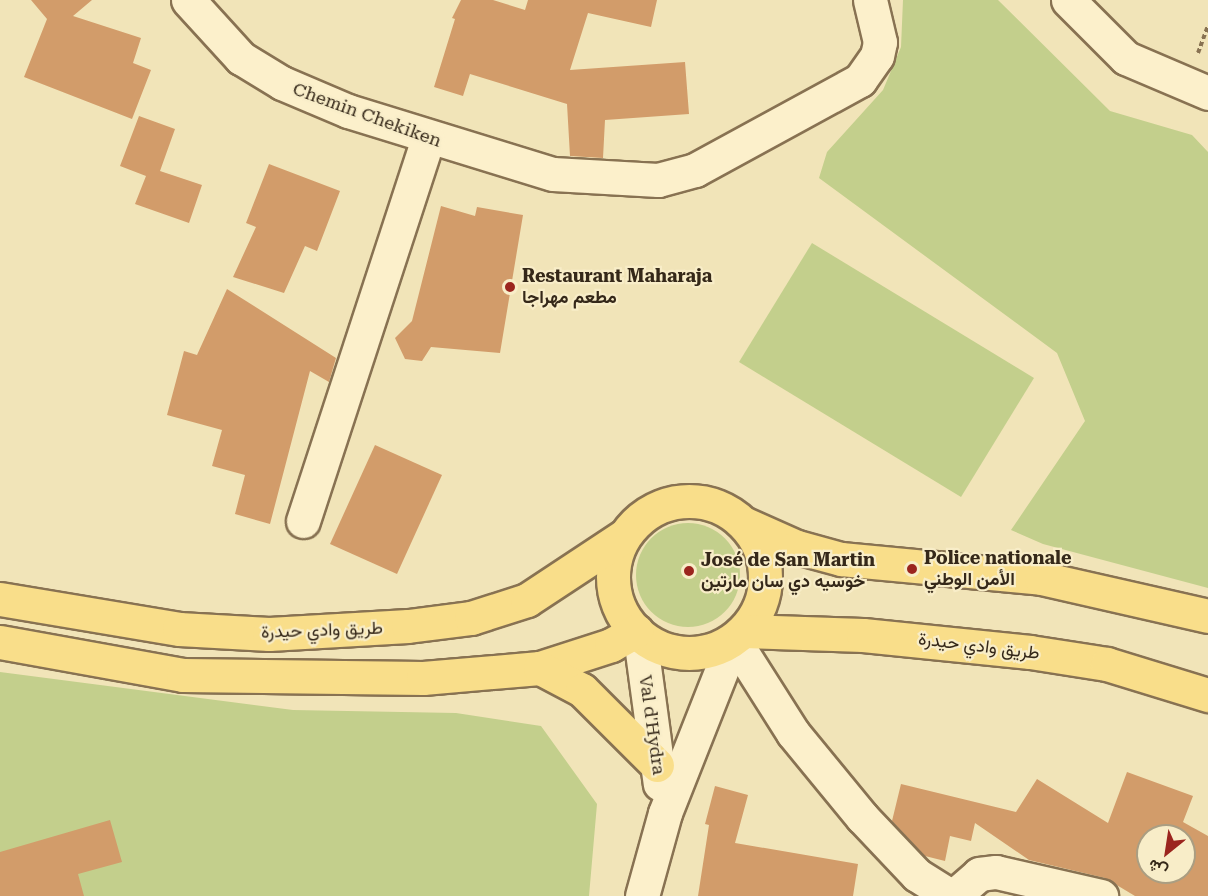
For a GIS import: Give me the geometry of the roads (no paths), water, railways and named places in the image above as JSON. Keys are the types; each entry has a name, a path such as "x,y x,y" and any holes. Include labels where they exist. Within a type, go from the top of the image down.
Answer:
{"main road":[{"path":"680,501 725,509 743,523 758,542 765,565 762,600 737,637 707,652 683,654 638,634 616,600 612,579 624,536 658,507 680,501"},
{"path":"743,523 797,547 841,558 1041,578 1108,590 1208,616"},
{"name":"طريق وادي حيدرة","path":"0,599 179,629 269,634 397,627 471,618 527,600 624,536"},
{"path":"0,642 183,675 276,679 423,678 540,668 638,634"},
{"name":"طريق وادي حيدرة","path":"737,637 863,635 1030,651 1107,664 1208,695"},
{"path":"540,668 582,690 657,765"}],"street":[{"name":"Chemin Chekiken","path":"188,0 224,43 282,83 428,139 505,162 579,178 679,177 860,80 878,56 880,42 870,0"},
{"path":"1068,0 1126,58 1205,90"},
{"path":"303,522 428,139"},
{"name":"Val d'Hydra","path":"638,634 665,813"},
{"path":"642,896 665,813 737,637"},
{"path":"737,637 793,733 862,817 917,875 952,896 979,874 996,872 1101,896"}],"place":[{"name":"Restaurant Maharaja مطعم مهراجا","path":"510,287"},
{"name":"Police nationale الأمن الوطني","path":"912,569"},
{"name":"José de San Martin خوسيه دي سان مارتين","path":"689,571"}]}
